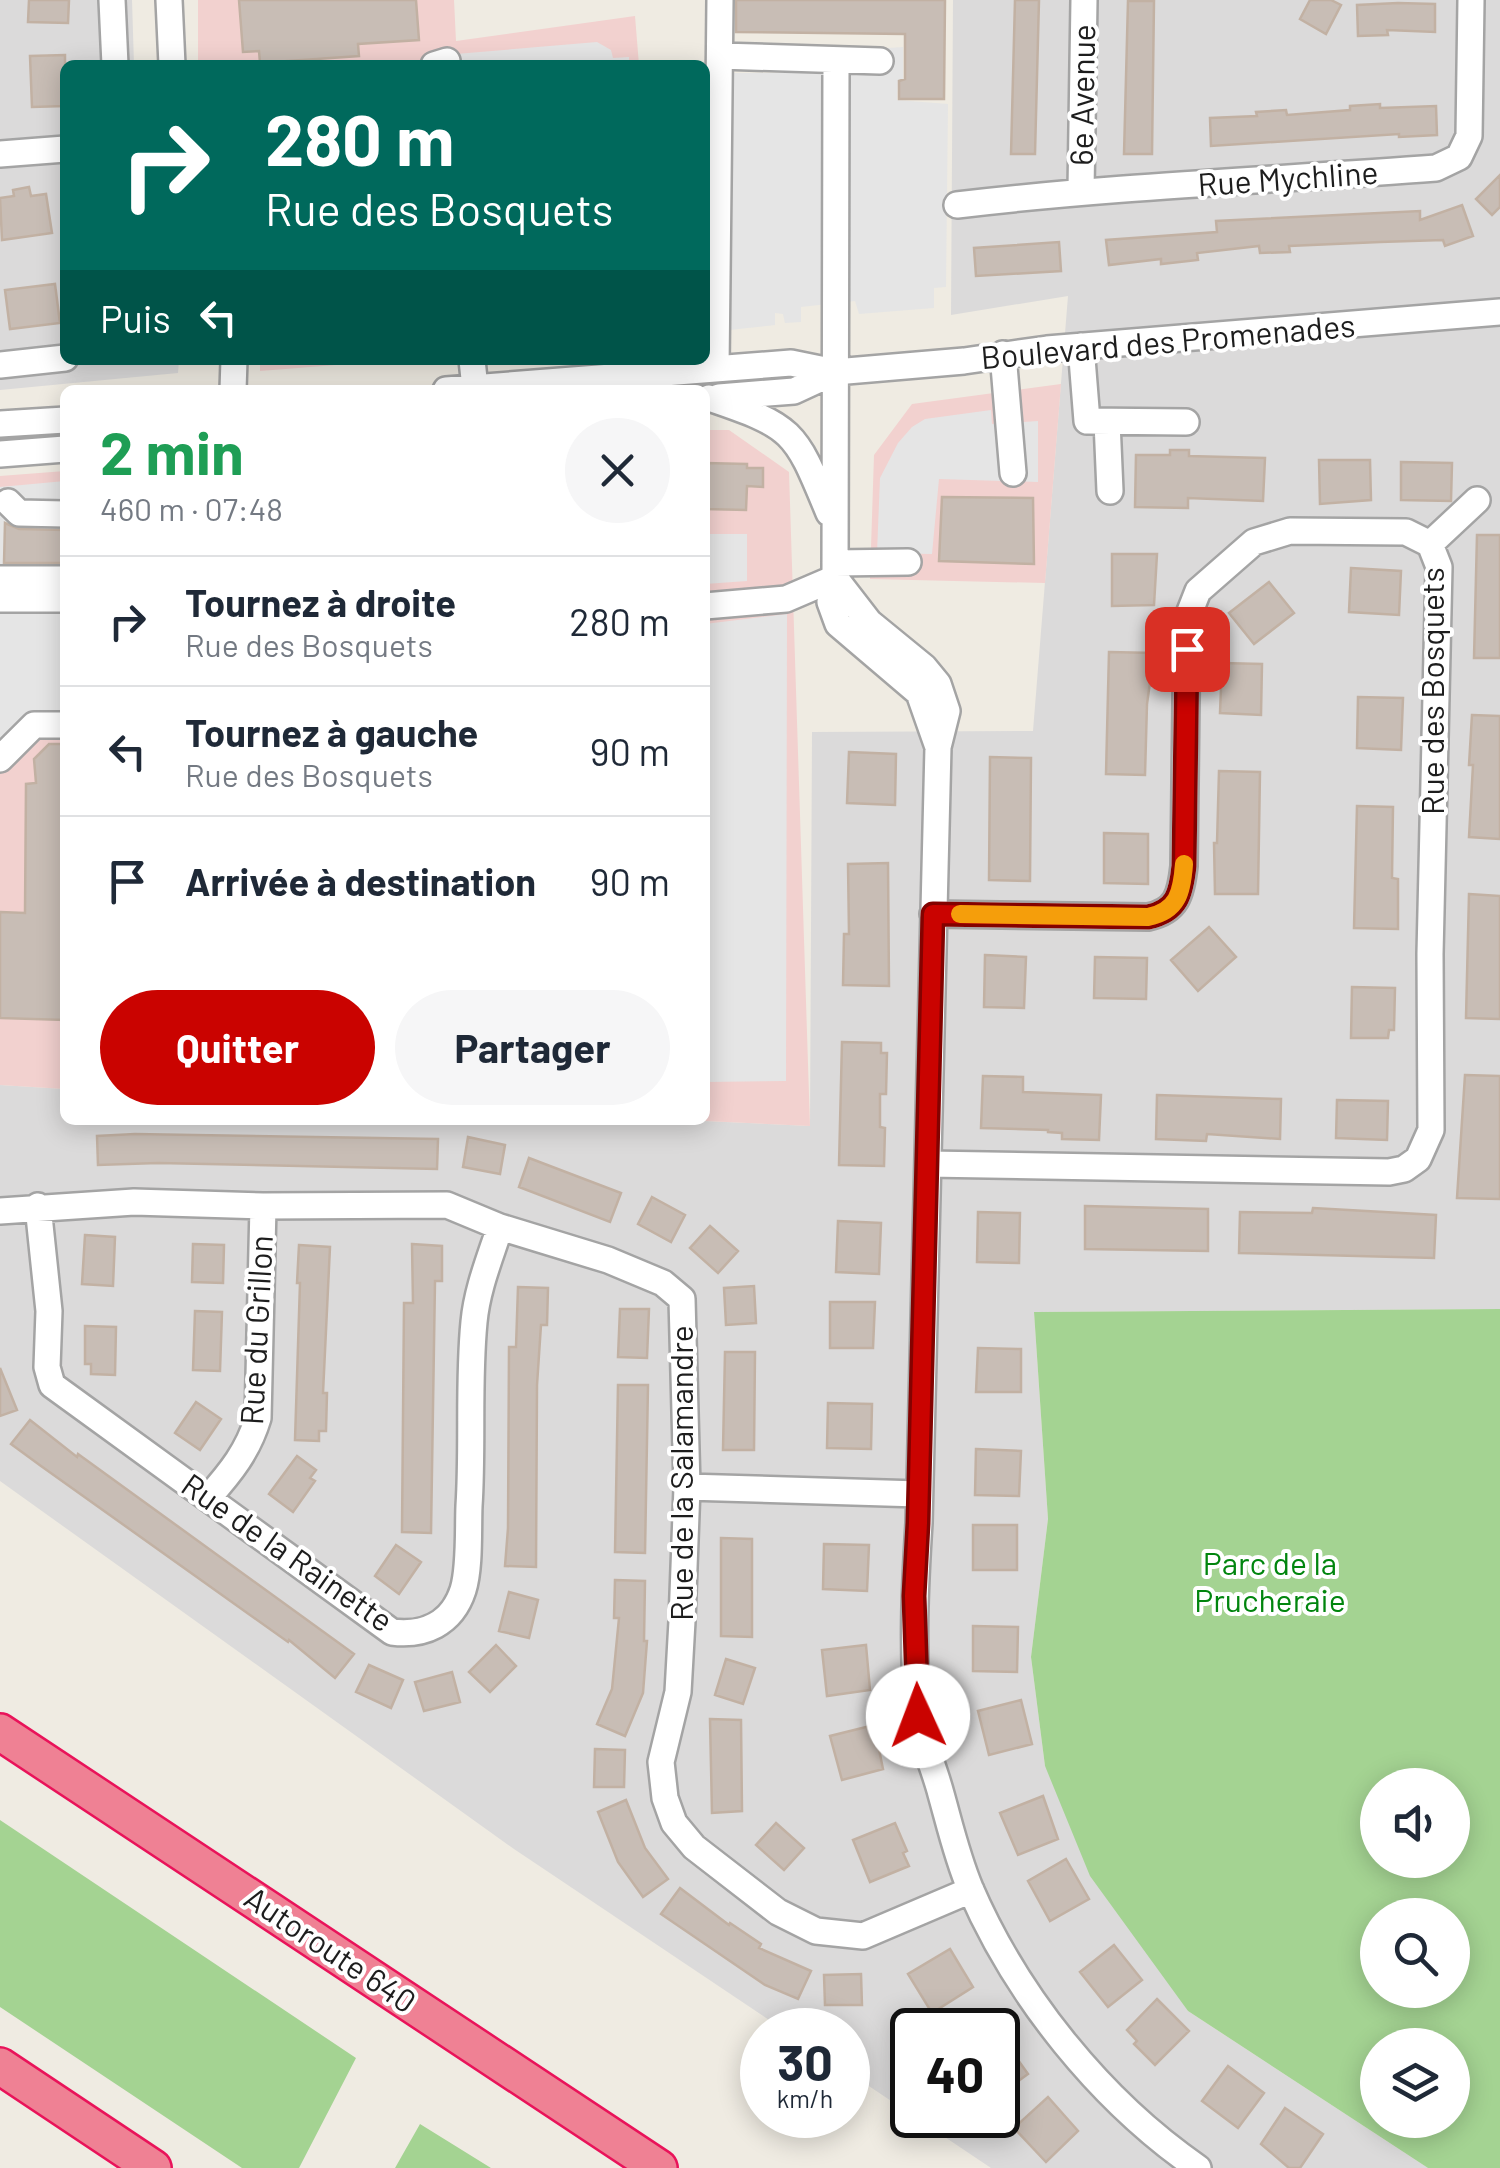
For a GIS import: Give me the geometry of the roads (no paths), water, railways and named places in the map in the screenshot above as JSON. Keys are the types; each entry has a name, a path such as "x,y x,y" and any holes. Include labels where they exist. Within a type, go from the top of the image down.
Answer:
{"highway":[{"name":"Autoroute 640","path":"0,1732 659,2168"},
{"path":"7,2072 153,2168"}],"street":[{"path":"112,0 114,60"},
{"path":"169,0 172,60"},
{"path":"716,368 720,0"},
{"name":"6e Avenue","path":"1081,190 1084,0"},
{"name":"Rue Mychline","path":"957,205 1081,190 1198,186 1436,168 1458,157 1469,136 1471,0"},
{"path":"720,56 880,61"},
{"path":"836,60 835,570 830,602 838,624"},
{"path":"0,154 60,148"},
{"name":"Boulevard des Promenades","path":"496,385 619,368 716,368 791,362 835,372 1082,346 1500,312"},
{"path":"1082,346 1087,422 1186,422"},
{"path":"1003,354 1014,473"},
{"path":"0,365 60,359"},
{"name":"Boulevard des Promenades","path":"710,398 794,391 835,372"},
{"path":"710,399 760,416 787,432 808,460 835,527"},
{"path":"0,424 60,420"},
{"path":"1106,422 1110,491"},
{"path":"0,454 60,449"},
{"path":"1430,544 1477,500"},
{"path":"8,502 20,514 60,514"},
{"name":"Rue des Bosquets","path":"928,1164 1389,1172 1418,1160 1431,1130 1430,935 1439,567 1430,544 1406,532 1290,532 1254,542 1198,591 1187,618 1184,866 1181,892 1174,906 1163,914 1148,917 933,914"},
{"path":"710,606 786,600 835,570 908,562"},
{"path":"835,570 861,612 938,684 947,710 938,747 933,914 914,1596 918,1716 953,1843 971,1890 1017,1976 1076,2056 1140,2122 1198,2168"},
{"path":"0,580 60,580"},
{"path":"0,599 60,600"},
{"path":"786,600 838,624 919,693 938,747"},
{"path":"0,759 34,725 60,725"},
{"name":"Rue de la Salamandre","path":"0,1211 134,1202 448,1205 664,1282 682,1299 687,1488 678,1692 662,1762 666,1798 674,1823 694,1846 778,1912 816,1931 863,1936 971,1890"},
{"name":"Rue de la Rainette","path":"38,1206 49,1310 47,1367 52,1385 392,1632 412,1634 437,1627 464,1589 472,1468 474,1323 480,1285 500,1226"},
{"name":"Rue du Grillon","path":"208,1498 237,1466 258,1418 263,1206"},
{"path":"687,1488 919,1494"}],"park label":[{"name":"Parc de la Prucheraie","path":"1270,1582"}]}
